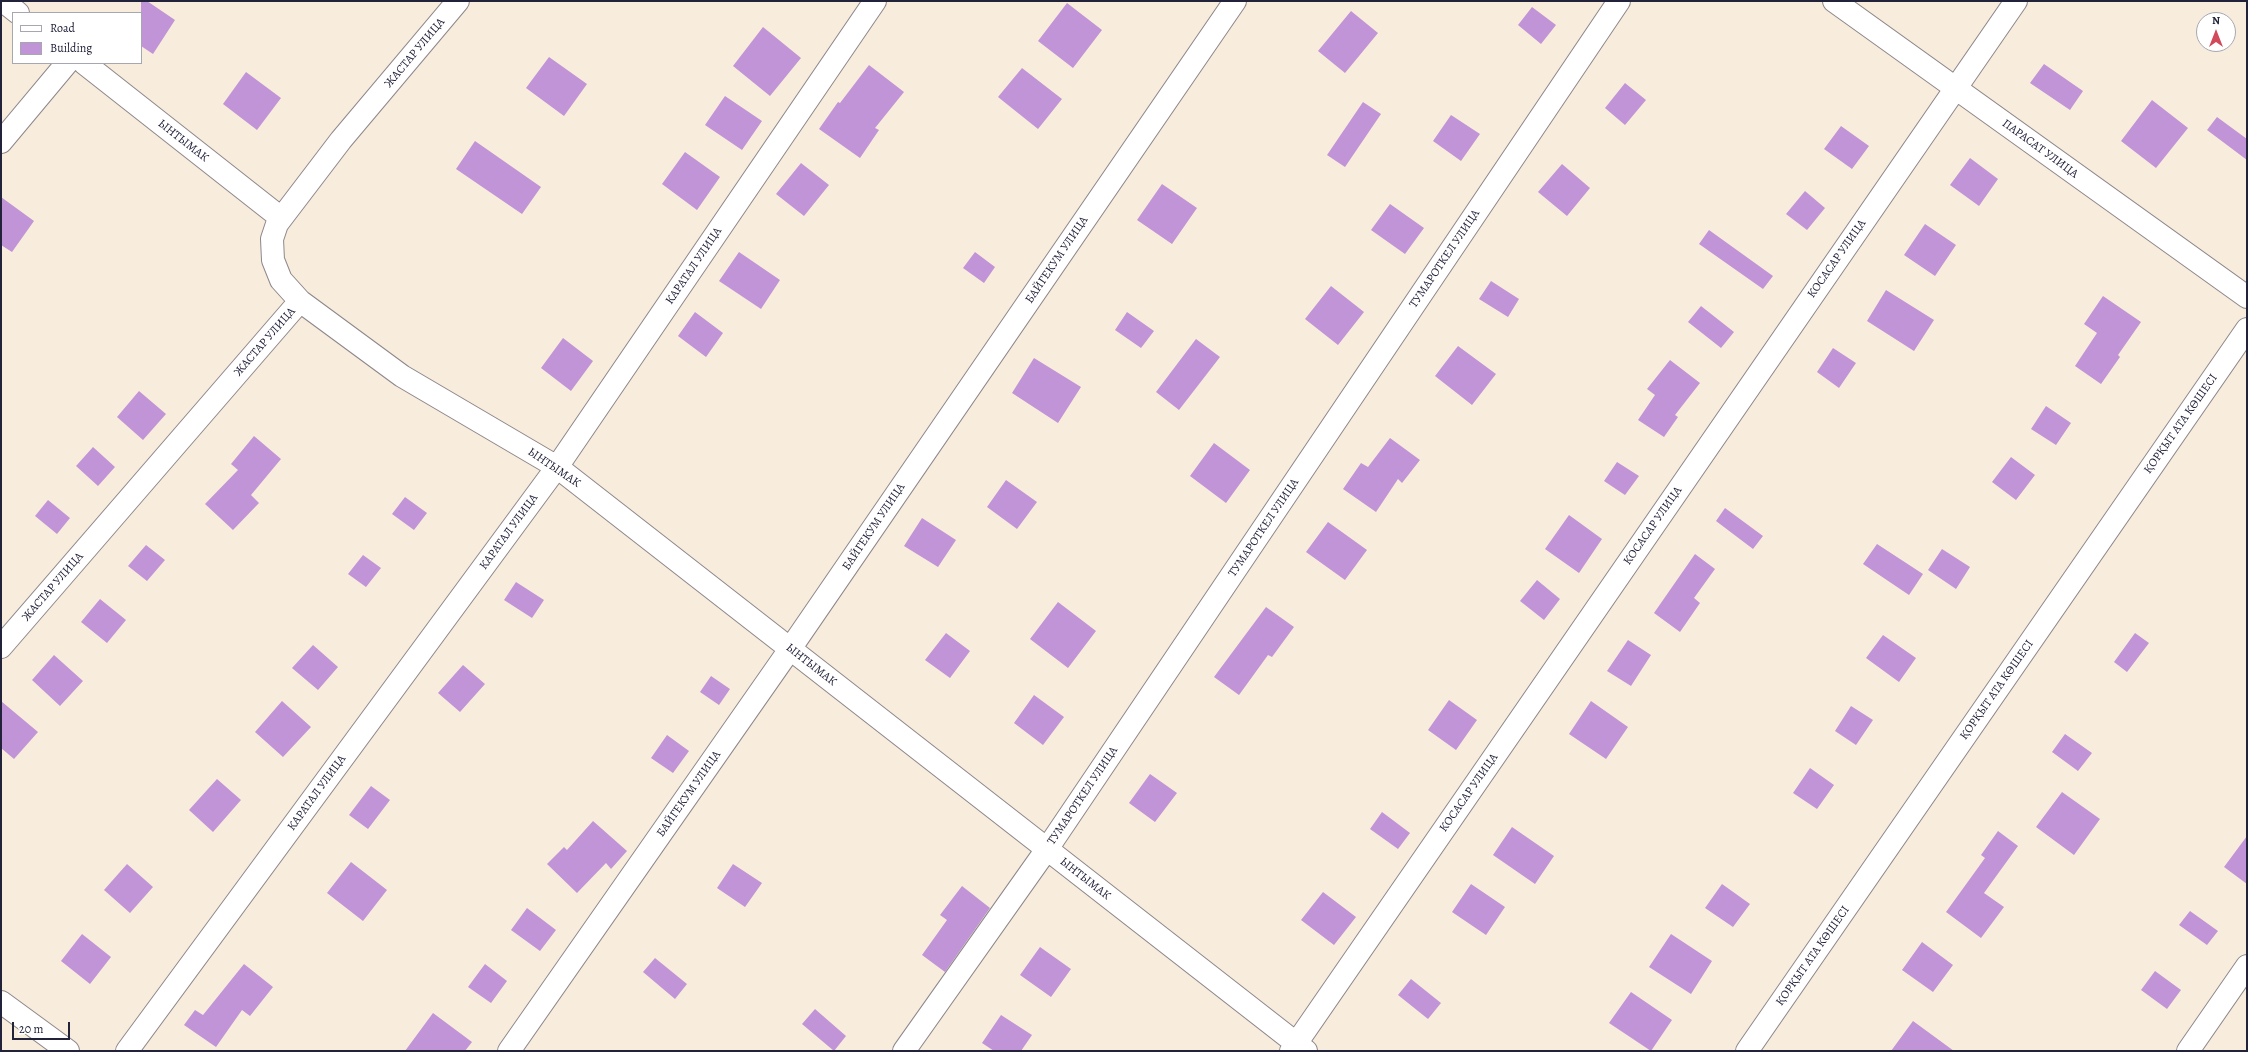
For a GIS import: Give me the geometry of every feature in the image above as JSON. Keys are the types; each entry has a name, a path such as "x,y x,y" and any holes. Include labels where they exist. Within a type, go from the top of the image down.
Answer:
{"street":[{"path":"3,1 17,12"},
{"name":"ЖАСТАР УЛИЦА","path":"1,647 300,301 281,280 273,260 272,239 281,218 341,140 458,1"},
{"name":"КАРАТАЛ УЛИЦА","path":"127,1051 557,467 875,1"},
{"name":"БАЙГЕКУМ УЛИЦА","path":"509,1051 790,649 1235,1"},
{"name":"ТУМАРОТКЕЛ УЛИЦА","path":"904,1051 1047,849 1619,1"},
{"name":"ПАРАСАТ УЛИЦА","path":"1834,1 2247,297"},
{"name":"КОСАСАР УЛИЦА","path":"1298,1048 2016,1"},
{"path":"1,142 66,64"},
{"name":"ЫНТЫМАК","path":"85,64 281,218"},
{"name":"ЫНТЫМАК","path":"300,301 402,376 557,467 1047,849 1298,1048"},
{"name":"ҚОРҚЫТ АТА КӨШЕСІ","path":"1747,1051 2247,329"},
{"path":"2188,1051 2247,966"},
{"path":"1,1002 68,1051"}],"building":[{"path":"141,1 147,1 175,20 153,54 142,47"},
{"path":"1067,3 1102,30 1073,68 1038,41"},
{"path":"1532,7 1556,25 1541,44 1518,25"},
{"path":"1351,11 1378,33 1345,73 1318,51"},
{"path":"763,27 801,58 770,96 733,66"},
{"path":"549,57 587,84 564,116 526,88"},
{"path":"2044,64 2083,91 2070,110 2030,83"},
{"path":"869,65 904,92 875,128 879,130 860,158 819,129 838,102 840,103"},
{"path":"1022,68 1062,99 1038,129 998,97"},
{"path":"246,72 281,98 257,130 223,104"},
{"path":"1625,83 1646,100 1625,125 1605,108"},
{"path":"725,96 762,121 742,150 705,125"},
{"path":"2152,100 2188,128 2156,168 2121,141"},
{"path":"1363,102 1381,114 1345,167 1327,155"},
{"path":"1451,115 1480,134 1461,161 1433,141"},
{"path":"2217,117 2247,139 2247,160 2207,130"},
{"path":"1841,126 1869,146 1852,169 1824,149"},
{"path":"475,141 541,187 522,214 456,169"},
{"path":"685,152 720,177 697,210 662,184"},
{"path":"1970,158 1998,179 1979,206 1950,185"},
{"path":"801,163 829,185 804,216 776,194"},
{"path":"1562,164 1590,188 1567,216 1538,192"},
{"path":"1162,184 1197,208 1172,244 1137,220"},
{"path":"1805,191 1825,208 1807,230 1786,214"},
{"path":"1,197 34,221 12,252 1,245"},
{"path":"1390,204 1424,228 1405,254 1371,230"},
{"path":"1925,224 1956,245 1935,276 1904,255"},
{"path":"1709,230 1773,276 1763,289 1699,244"},
{"path":"739,252 780,280 761,309 719,281"},
{"path":"975,252 995,267 984,283 963,268"},
{"path":"1491,281 1519,299 1508,317 1479,299"},
{"path":"1331,286 1364,312 1338,345 1305,319"},
{"path":"1886,290 1934,320 1914,351 1867,321"},
{"path":"2103,296 2141,322 2118,355 2120,357 2101,384 2075,366 2097,333 2084,324"},
{"path":"1701,306 1734,332 1721,348 1688,322"},
{"path":"695,312 723,333 706,357 678,336"},
{"path":"1127,312 1154,331 1141,348 1115,330"},
{"path":"563,338 593,361 571,391 541,368"},
{"path":"1196,339 1220,357 1179,410 1156,392"},
{"path":"1458,346 1496,374 1472,405 1435,376"},
{"path":"1833,348 1856,363 1839,388 1817,372"},
{"path":"1034,358 1081,387 1058,423 1012,393"},
{"path":"1670,360 1700,383 1675,415 1678,417 1664,437 1638,420 1655,395 1647,389"},
{"path":"139,391 166,414 143,440 117,417"},
{"path":"2046,406 2071,423 2056,445 2031,429"},
{"path":"254,436 281,459 251,495 259,503 233,530 205,504 238,470 231,464"},
{"path":"1390,438 1420,460 1402,483 1398,479 1376,512 1343,489 1361,463 1368,467"},
{"path":"1214,443 1250,470 1226,503 1190,476"},
{"path":"93,447 115,467 98,486 76,466"},
{"path":"2011,457 2035,475 2016,500 1992,482"},
{"path":"1617,462 1639,476 1625,495 1604,481"},
{"path":"1006,480 1037,502 1017,529 987,507"},
{"path":"405,497 427,513 414,530 392,514"},
{"path":"48,500 70,518 57,534 35,516"},
{"path":"1725,508 1763,536 1753,549 1716,521"},
{"path":"1569,515 1602,539 1579,573 1545,549"},
{"path":"922,518 956,540 938,567 904,546"},
{"path":"1328,522 1367,550 1345,580 1306,552"},
{"path":"1877,544 1923,574 1909,595 1863,564"},
{"path":"146,545 165,560 147,581 128,566"},
{"path":"1942,549 1970,567 1956,589 1928,570"},
{"path":"1695,554 1715,569 1694,598 1700,603 1680,632 1654,613"},
{"path":"363,555 381,568 366,587 348,574"},
{"path":"1537,580 1560,599 1544,620 1520,601"},
{"path":"516,582 544,600 532,618 504,600"},
{"path":"100,599 126,620 107,643 81,622"},
{"path":"1058,602 1096,631 1068,668 1030,639"},
{"path":"1266,607 1294,627 1272,657 1268,655 1239,695 1214,677"},
{"path":"946,633 970,651 950,678 925,660"},
{"path":"2135,633 2149,643 2127,672 2114,662"},
{"path":"1883,635 1916,658 1899,682 1866,658"},
{"path":"1628,640 1651,655 1631,686 1607,671"},
{"path":"313,645 338,667 318,690 292,668"},
{"path":"54,655 83,681 60,706 32,680"},
{"path":"463,665 485,684 460,712 438,693"},
{"path":"711,676 730,689 719,705 700,692"},
{"path":"1034,695 1064,717 1043,745 1014,723"},
{"path":"1449,700 1477,720 1456,750 1428,730"},
{"path":"1,701 38,732 14,759 1,748"},
{"path":"282,701 311,727 283,757 255,732"},
{"path":"1591,701 1628,727 1606,759 1569,734"},
{"path":"1851,706 1873,720 1856,745 1835,731"},
{"path":"2065,734 2092,753 2078,771 2052,752"},
{"path":"667,735 689,751 673,773 651,758"},
{"path":"1810,768 1834,785 1817,809 1793,793"},
{"path":"1150,774 1177,793 1155,822 1129,803"},
{"path":"217,779 241,800 213,832 189,810"},
{"path":"371,786 390,800 368,829 349,815"},
{"path":"2062,792 2100,819 2074,855 2036,827"},
{"path":"1382,812 1410,833 1398,849 1370,829"},
{"path":"593,821 627,851 611,869 606,863 577,893 547,864 564,847 567,850"},
{"path":"1512,827 1554,856 1535,884 1493,855"},
{"path":"1998,831 2018,846 1984,893 2004,907 1981,938 1946,912 1985,858 1981,855"},
{"path":"2247,836 2247,884 2224,867"},
{"path":"351,862 387,890 363,921 327,893"},
{"path":"127,864 153,887 130,913 104,890"},
{"path":"733,864 762,883 745,907 717,888"},
{"path":"1471,884 1505,907 1486,935 1452,912"},
{"path":"1722,884 1750,904 1733,927 1705,908"},
{"path":"962,886 990,908 945,972 922,955 947,920 940,915"},
{"path":"1323,892 1356,917 1334,945 1301,920"},
{"path":"527,908 556,930 540,951 511,930"},
{"path":"2190,911 2218,931 2207,945 2179,925"},
{"path":"82,934 111,957 90,984 61,961"},
{"path":"1671,934 1712,961 1691,994 1649,967"},
{"path":"1922,942 1953,965 1933,992 1902,970"},
{"path":"1040,947 1071,969 1051,997 1020,975"},
{"path":"655,958 687,984 675,999 643,972"},
{"path":"244,964 273,987 250,1016 242,1010 216,1047 184,1025 195,1010 203,1015"},
{"path":"485,964 507,981 491,1003 468,987"},
{"path":"2155,971 2181,990 2167,1009 2141,990"},
{"path":"1411,979 1441,1003 1428,1019 1398,995"},
{"path":"1631,992 1672,1020 1651,1051 1609,1023"},
{"path":"815,1009 846,1036 834,1051 802,1024"},
{"path":"433,1013 472,1042 465,1051 405,1051"},
{"path":"1001,1015 1032,1035 1021,1051 994,1051 982,1043"},
{"path":"1913,1021 1954,1051 1891,1051"}]}
